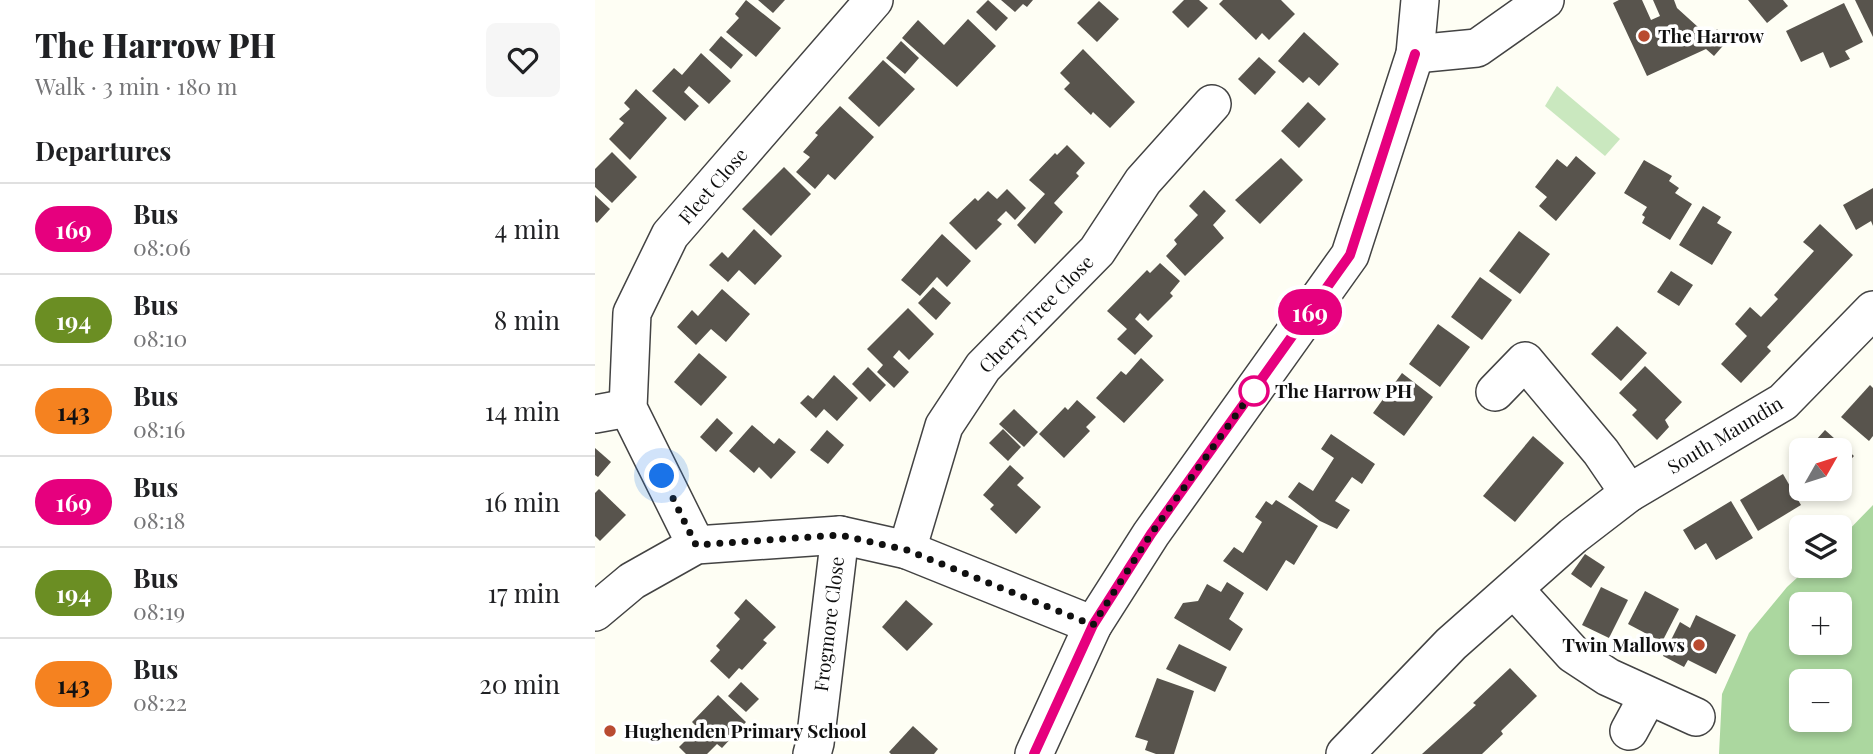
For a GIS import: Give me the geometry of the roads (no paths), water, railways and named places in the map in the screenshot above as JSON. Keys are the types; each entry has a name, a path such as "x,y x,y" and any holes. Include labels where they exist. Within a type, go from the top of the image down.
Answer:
{"street":[{"name":"Fleet Close","path":"696,545 611,411 632,313 670,235 874,0"},
{"path":"1034,754 1093,625 1151,534 1350,255 1415,54 1420,0"},
{"path":"1415,54 1477,48 1545,0"},
{"name":"Cherry Tree Close","path":"907,550 944,426 983,367 1097,251 1143,181 1212,104"},
{"name":"South Maundin","path":"1345,754 1451,644 1573,536 1629,493 1783,402 1873,310"},
{"path":"1495,392 1525,360 1601,452 1629,493"},
{"path":"595,612 632,581 696,545 840,535 907,550 1093,625"},
{"name":"Frogmore Close","path":"812,754 840,535"},
{"path":"1514,589 1573,654 1608,677 1696,717"},
{"path":"1629,731 1648,696"}],"place":[{"name":"The Harrow","path":"1644,36"},
{"name":"The Harrow PH","path":"1254,391"},
{"name":"Twin Mallows","path":"1699,645"},
{"name":"Hughenden Primary School","path":"610,731"}]}
